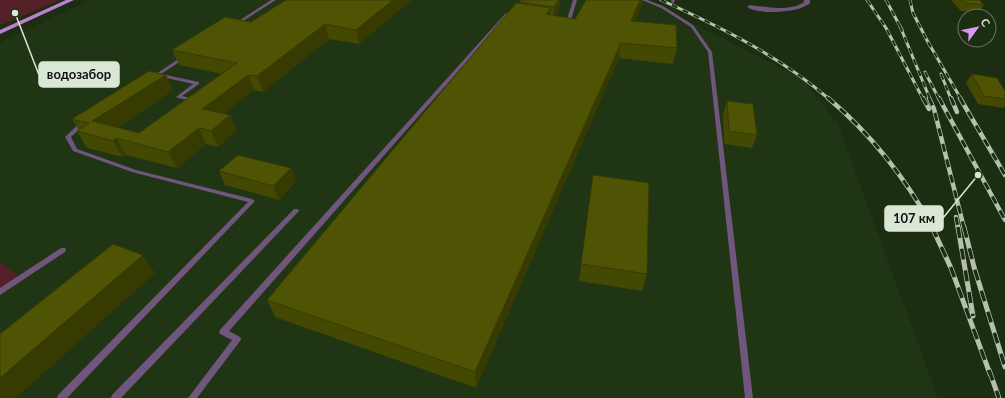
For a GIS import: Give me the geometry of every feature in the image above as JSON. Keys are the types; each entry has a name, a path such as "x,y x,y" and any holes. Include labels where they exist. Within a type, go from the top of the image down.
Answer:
{"main road":[{"path":"0,32 71,0"}],"street":[{"path":"750,7 779,10 794,9 803,7 807,3 807,0"}],"lane":[{"path":"232,27 274,0"},
{"path":"559,22 566,23 569,20 575,0"},
{"path":"644,0 662,7 692,26 710,52 749,398"},
{"path":"192,398 237,339 223,332 507,14 522,16"},
{"path":"152,78 192,53"},
{"path":"158,74 197,83 178,97 196,101 190,105"},
{"path":"61,398 252,201 134,171 75,150 68,137 77,127 89,119"},
{"path":"116,398 296,211"},
{"path":"0,292 63,250"}],"shaded area":[{"path":"0,0 60,0 4,24 0,24"},
{"path":"89,0 646,0 803,79 838,124 938,398 0,398 0,289 19,276 0,263 0,43"},
{"path":"0,263 19,276 0,289"}],"building":[{"path":"286,0 393,0 356,30 325,24 257,76 248,75 202,109 230,115 211,131 199,128 168,152 116,138 113,141 77,131 89,123 72,119 149,71 166,75 92,121 139,133 237,63 172,50 225,17 251,22"},
{"path":"521,0 559,0 554,7 519,2"},
{"path":"586,0 640,0 631,21 676,25 677,48 621,43 475,372 267,300 516,3 551,8 546,14 575,19"},
{"path":"962,0 979,0 984,5 965,3"},
{"path":"972,74 997,78 1005,91 1005,99 984,96"},
{"path":"727,101 753,104 757,135 729,131"},
{"path":"238,155 291,168 273,186 219,171"},
{"path":"593,175 649,183 647,274 581,264"},
{"path":"113,244 143,255 0,378 0,334"}],"railway":[{"path":"661,0 727,32 770,56 790,69 829,99"},
{"path":"867,0 886,28 923,99"},
{"path":"886,0 900,27"},
{"path":"910,0 913,13 930,46"},
{"path":"900,27 930,99"},
{"path":"928,42 961,99"},
{"path":"925,72 939,99"},
{"path":"941,74 951,99"},
{"path":"828,98 859,127 886,158 911,192 933,228"},
{"path":"923,98 929,109"},
{"path":"929,98 934,109 964,228"},
{"path":"939,98 1005,220"},
{"path":"951,98 957,112"},
{"path":"960,98 1005,175"},
{"path":"956,217 958,228"},
{"path":"932,227 951,268 990,374"},
{"path":"958,227 973,316"},
{"path":"964,227 974,267 1005,367"},
{"path":"989,370 999,398"}],"place":[{"name":"водозабор","path":"15,13"},
{"name":"107 км","path":"978,175"}]}
